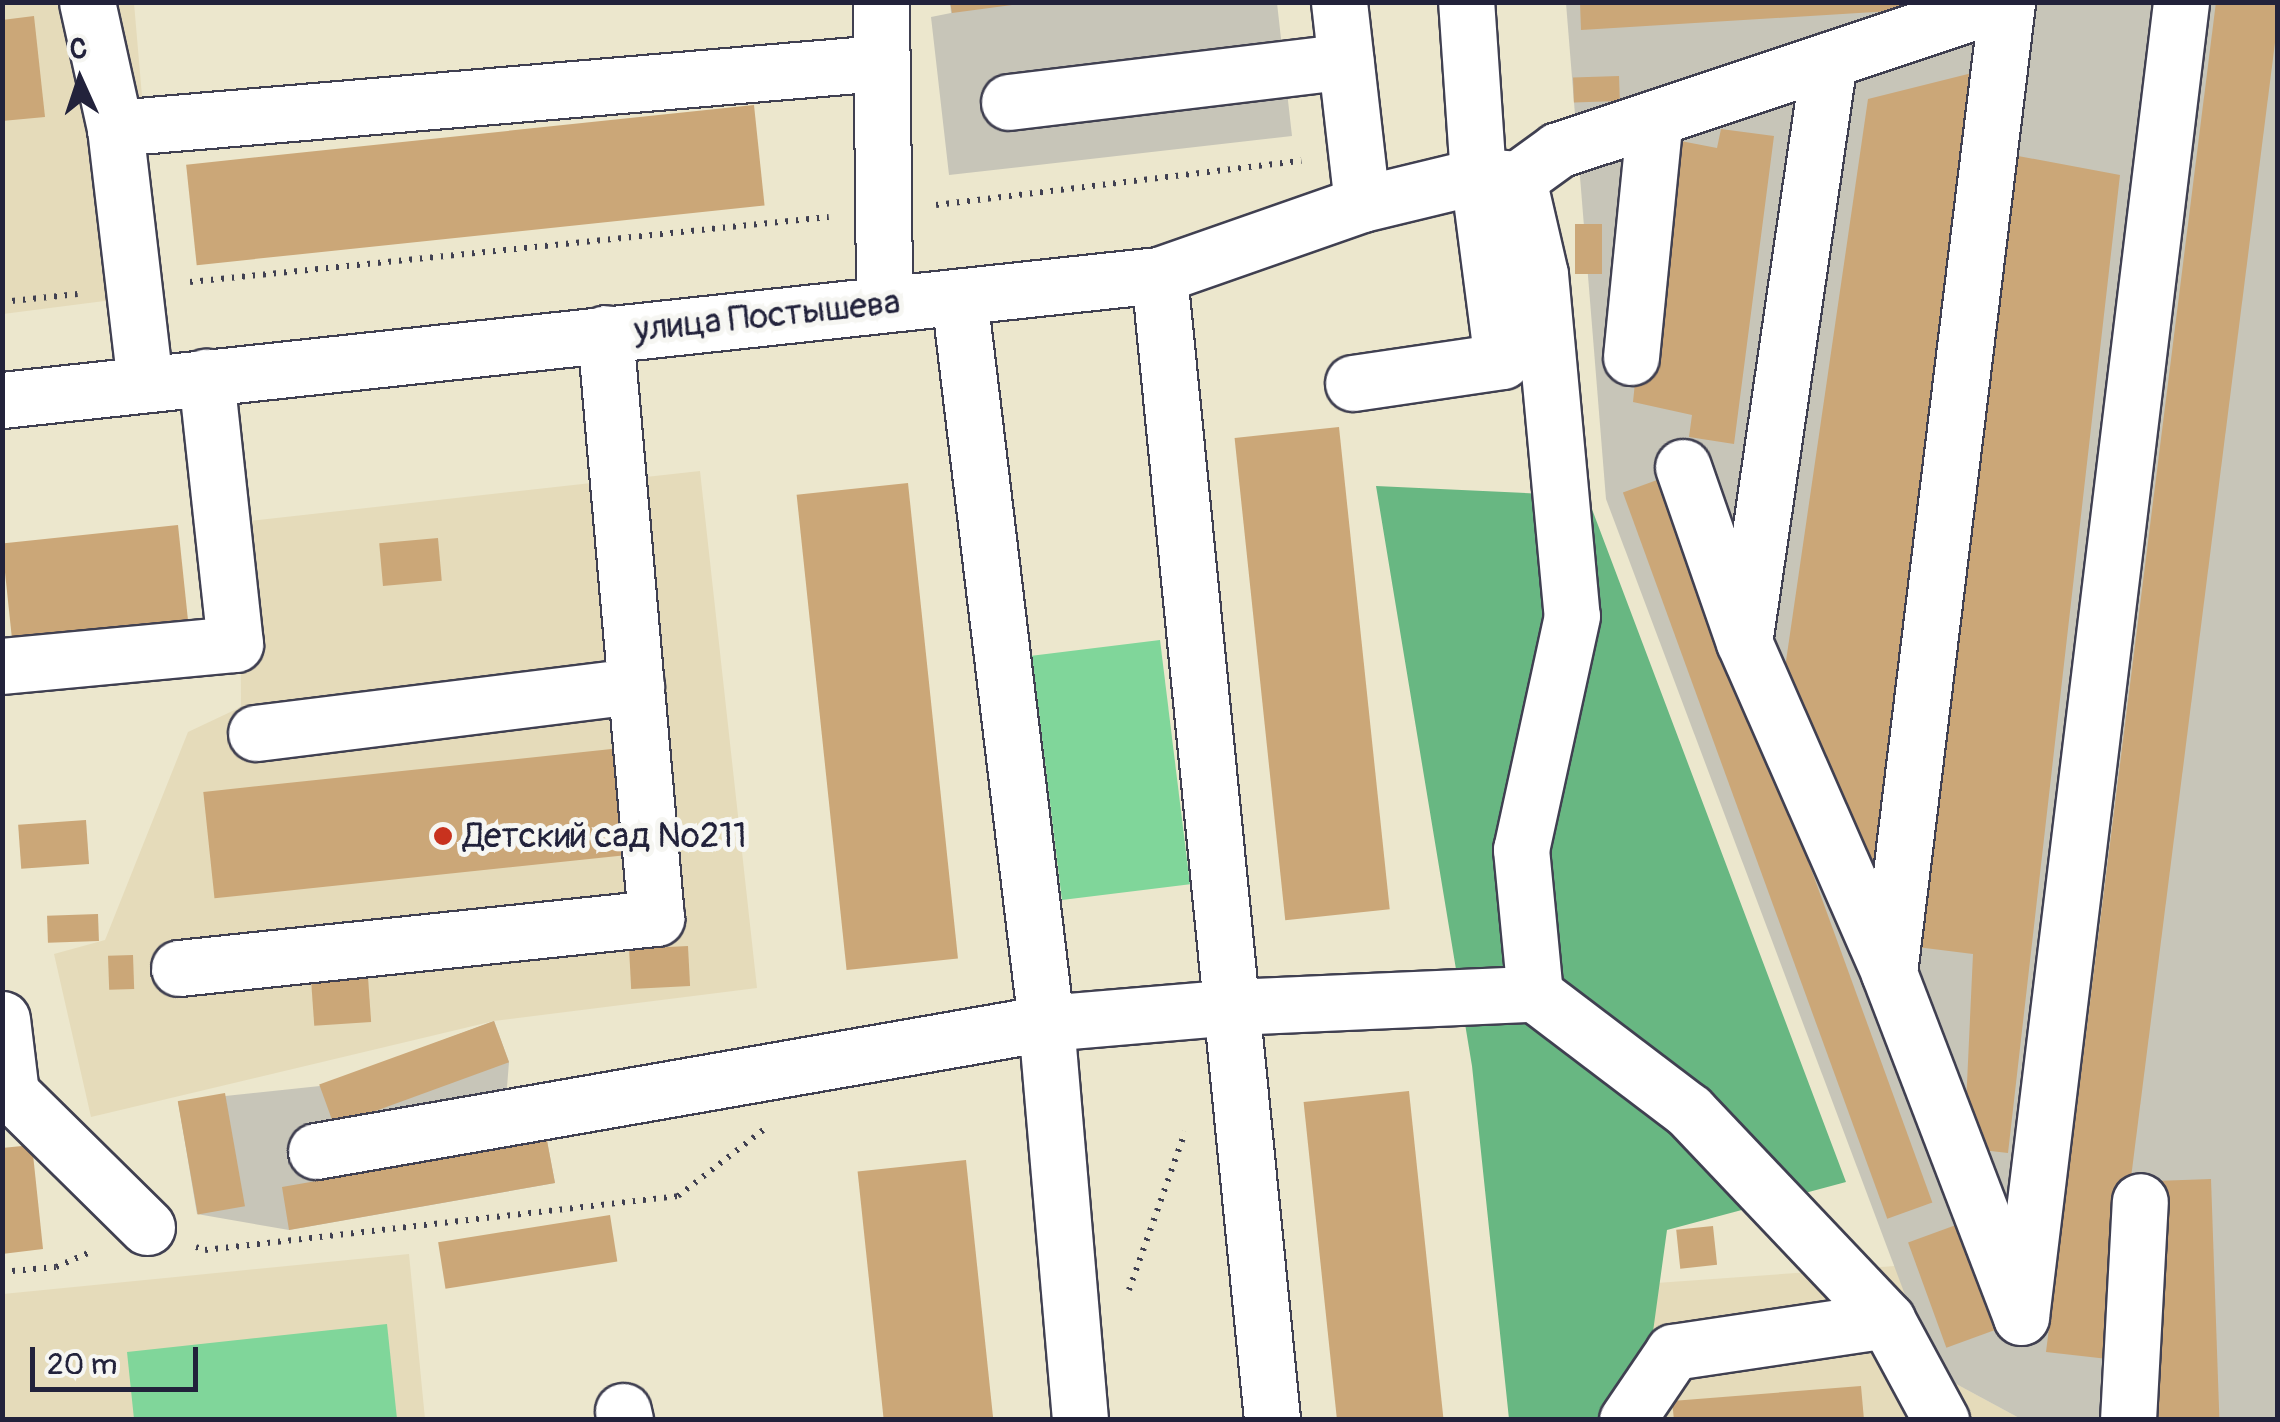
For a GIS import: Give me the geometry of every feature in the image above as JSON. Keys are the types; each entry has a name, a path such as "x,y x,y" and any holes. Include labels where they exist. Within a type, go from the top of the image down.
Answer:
{"street":[{"path":"87,2 115,128 146,384"},
{"path":"881,2 884,302"},
{"path":"1339,2 1359,179"},
{"path":"1353,383 1502,362 1498,177 1466,2"},
{"path":"1498,177 1558,150 2006,2 1889,974"},
{"path":"1683,467 1744,642 1889,974 2021,1317 2181,2"},
{"path":"1744,642 1829,60"},
{"path":"115,128 880,62"},
{"path":"1009,102 1346,62"},
{"path":"1632,358 1655,118"},
{"path":"1498,177 1540,274 1572,616 1521,849 1535,994"},
{"name":"улица Постышева","path":"2,400 1159,275 1359,179 1498,177"},
{"path":"1159,275 1272,1420"},
{"path":"959,296 1046,1023 1080,1420"},
{"path":"179,968 656,918 605,333"},
{"path":"2,666 235,644 206,377"},
{"path":"256,733 636,686"},
{"path":"316,1151 1046,1023 1232,1007 1535,994 1688,1111 1887,1320 1940,1420"},
{"path":"2,1019 7,1094 148,1227"},
{"path":"2128,1420 2140,1201"},
{"path":"1627,1420 1674,1352 1887,1320"}],"path":[{"path":"2,302 884,212 1359,179"},
{"path":"1128,1294 1130,1276 1192,1115"},
{"path":"2,1272 56,1268 148,1227 205,1250 678,1196 769,1126"}],"shaded area":[{"path":"950,2 1277,3 1292,136 949,175 931,17 951,13"},
{"path":"2,3 134,3 159,294 3,314"},
{"path":"1566,3 2277,3 2277,1419 2021,1419 1934,1372 1606,499"},
{"name":"Детский сад №211","path":"700,471 757,988 494,1021 91,1117 54,954 105,940 188,732 241,707 240,522"},
{"path":"494,1021 509,1062 503,1137 545,1130 555,1183 289,1230 197,1214 178,1101 320,1086"},
{"path":"409,1254 425,1419 3,1420 3,1294"},
{"path":"1895,1266 1934,1372 2021,1419 1612,1419 1600,1287"}],"green space":[{"path":"1376,486 1587,496 1846,1182 1667,1230 1641,1419 1509,1419 1472,1066"},
{"path":"1160,640 1190,884 1062,900 1032,656"},
{"path":"387,1324 397,1419 134,1419 127,1352"}],"building":[{"path":"950,2 1011,2 1012,5 952,13"},
{"path":"1580,2 1955,2 1955,7 1581,30"},
{"path":"2216,2 2278,2 2278,19 2108,1359 2046,1352"},
{"path":"34,16 45,117 2,121 2,20"},
{"path":"1992,68 1875,866 1785,668 1868,99"},
{"path":"1619,76 1620,101 1574,103 1573,78"},
{"path":"754,105 765,205 197,265 186,165"},
{"path":"1721,129 1774,136 1734,444 1689,437 1692,415 1633,402 1660,137 1717,148"},
{"path":"2018,156 2120,175 2008,1153 1964,1148 1973,954 1917,947"},
{"path":"1575,224 1602,224 1602,274 1575,274"},
{"path":"1339,427 1390,909 1285,920 1235,438"},
{"path":"1668,476 1932,1202 1887,1219 1623,492"},
{"path":"908,483 958,958 847,970 797,495"},
{"path":"178,525 189,626 13,645 2,543"},
{"path":"438,538 442,581 383,586 379,543"},
{"path":"621,748 632,854 214,898 203,792"},
{"path":"86,820 89,864 21,869 18,825"},
{"path":"98,914 99,941 48,943 47,916"},
{"path":"688,946 690,986 631,989 629,949"},
{"path":"133,955 134,989 109,990 108,956"},
{"path":"368,977 371,1022 314,1026 311,981"},
{"path":"494,1021 509,1062 334,1126 319,1085"},
{"path":"1409,1091 1444,1420 1337,1420 1304,1102"},
{"path":"225,1093 245,1206 198,1215 178,1101"},
{"path":"545,1130 555,1183 289,1230 282,1187 505,1148 503,1138"},
{"path":"32,1145 43,1249 2,1254 2,1148"},
{"path":"966,1160 993,1420 884,1420 858,1171"},
{"path":"2211,1179 2219,1420 2156,1420 2148,1181"},
{"path":"610,1215 617,1261 445,1289 438,1242"},
{"path":"1956,1225 1994,1330 1946,1348 1908,1242"},
{"path":"1713,1226 1717,1265 1680,1269 1676,1230"},
{"path":"1861,1386 1864,1420 1674,1420 1672,1401"}],"place":[{"name":"Детский сад №211","path":"443,836"}]}
